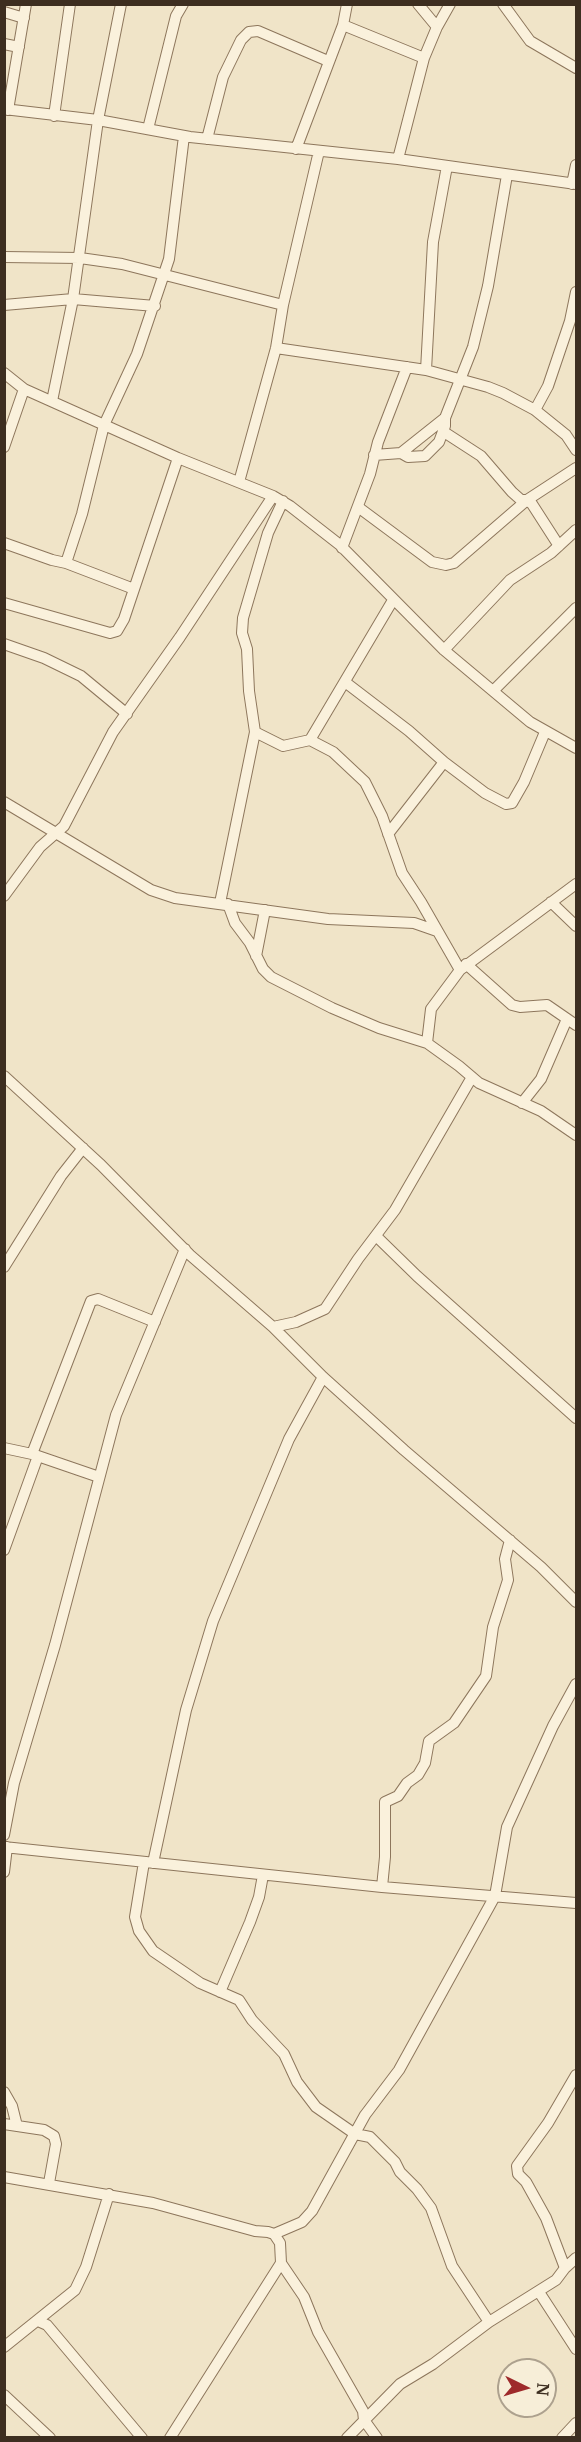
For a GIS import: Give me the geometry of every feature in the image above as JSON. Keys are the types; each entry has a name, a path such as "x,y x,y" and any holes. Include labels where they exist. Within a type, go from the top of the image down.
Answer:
{"street":[{"path":"26,4 6,110 98,120 207,139 398,159 574,184 576,165"},
{"path":"54,116 70,4"},
{"path":"52,401 73,299 98,120 121,4"},
{"path":"148,129 176,16 183,4"},
{"path":"296,149 343,25 347,4"},
{"path":"418,4 437,27"},
{"path":"398,159 424,58 450,4"},
{"path":"503,4 530,41 576,68"},
{"path":"4,12 24,18"},
{"path":"343,25 424,58"},
{"path":"207,139 223,77 241,40 249,32 258,32 328,61"},
{"path":"4,44 19,47"},
{"path":"66,562 82,514 104,424 137,354 164,276 173,243 184,136"},
{"path":"239,482 276,348 283,304 319,151"},
{"path":"426,370 433,242 447,166"},
{"path":"374,455 401,453 408,457 425,456 439,442 444,432 445,418 473,347 488,286 507,175"},
{"path":"4,257 80,258 122,264 283,304"},
{"path":"535,410 548,386 573,322 576,292"},
{"path":"4,305 73,299 155,306"},
{"path":"276,348 426,370 461,379 503,393 535,410 576,446"},
{"path":"342,548 407,367"},
{"path":"7,380 178,458 278,498 311,521 342,548 444,650 530,722 576,748"},
{"path":"4,447 24,388"},
{"path":"401,453 445,418"},
{"path":"444,432 481,456 512,492 521,500 527,500"},
{"path":"4,603 110,633 117,631 124,619 178,458"},
{"path":"358,507 432,562 446,566 454,563 527,500 576,468"},
{"path":"4,896 40,847 64,826 113,732 278,498"},
{"path":"278,498 243,618 242,633 247,649 249,691 255,732 224,904 250,943 263,969 271,977 332,1008 379,1028 427,1042 472,1077 541,1111 576,1135"},
{"path":"527,500 559,546"},
{"path":"444,650 510,580 559,546 576,530"},
{"path":"4,543 52,560 66,562 134,589"},
{"path":"310,740 393,600"},
{"path":"493,691 576,608"},
{"path":"4,644 81,676 127,714"},
{"path":"345,682 409,731 444,762 500,802 512,803 524,782 545,732"},
{"path":"255,732 283,746 310,740 333,752 365,782 378,807 402,873 422,902 437,931 463,967 512,1005 528,1007 547,1005 572,1022 541,1079 522,1103"},
{"path":"388,834 444,762"},
{"path":"4,802 57,832 99,861 151,890 175,898 328,919 414,923 437,931"},
{"path":"427,1042 431,1009 463,967 576,884"},
{"path":"552,902 576,926"},
{"path":"256,957 265,910"},
{"path":"4,1076 83,1148 184,1249 273,1327 323,1377 404,1450 541,1567 576,1602"},
{"path":"273,1327 296,1322 325,1309 358,1259 395,1210 472,1077"},
{"path":"4,1267 61,1176 83,1148"},
{"path":"376,1236 417,1276 576,1418"},
{"path":"4,1835 9,1781 55,1645 116,1415 184,1249"},
{"path":"4,1550 35,1455 92,1301 98,1299 155,1322"},
{"path":"323,1377 289,1439 213,1621 186,1710 135,1917 139,1931 153,1951 183,1973 239,2000 252,2020 284,2054 297,2082 316,2106 355,2134 370,2137 395,2162 400,2172 431,2208 452,2266 489,2322"},
{"path":"4,1448 35,1455 99,1477"},
{"path":"382,1887 385,1857 385,1802 398,1796 407,1783 418,1775 424,1763 429,1741 454,1723 486,1676 493,1627 508,1580 505,1559 510,1540"},
{"path":"4,2177 153,2203 274,2234 302,2222 312,2211 365,2115 399,2070 495,1896 507,1827 553,1726 576,1684"},
{"path":"4,1872 6,1847 382,1887 576,1903"},
{"path":"220,1992 250,1922 259,1897 263,1875"},
{"path":"565,2268 546,2218 526,2182 518,2174 517,2166 548,2123 576,2075"},
{"path":"4,2092 12,2106 17,2126"},
{"path":"4,2124 44,2130 54,2136 56,2144 49,2184"},
{"path":"4,2347 75,2290 80,2282 109,2194"},
{"path":"274,2234 280,2243 281,2263 304,2297 318,2332 363,2411 364,2420 377,2438"},
{"path":"347,2438 400,2384 433,2364 489,2322 556,2280 576,2258"},
{"path":"170,2438 281,2263"},
{"path":"539,2292 576,2349"},
{"path":"38,2321 47,2325 142,2438"},
{"path":"4,2395 50,2438"},
{"path":"562,2438 576,2423"}]}
